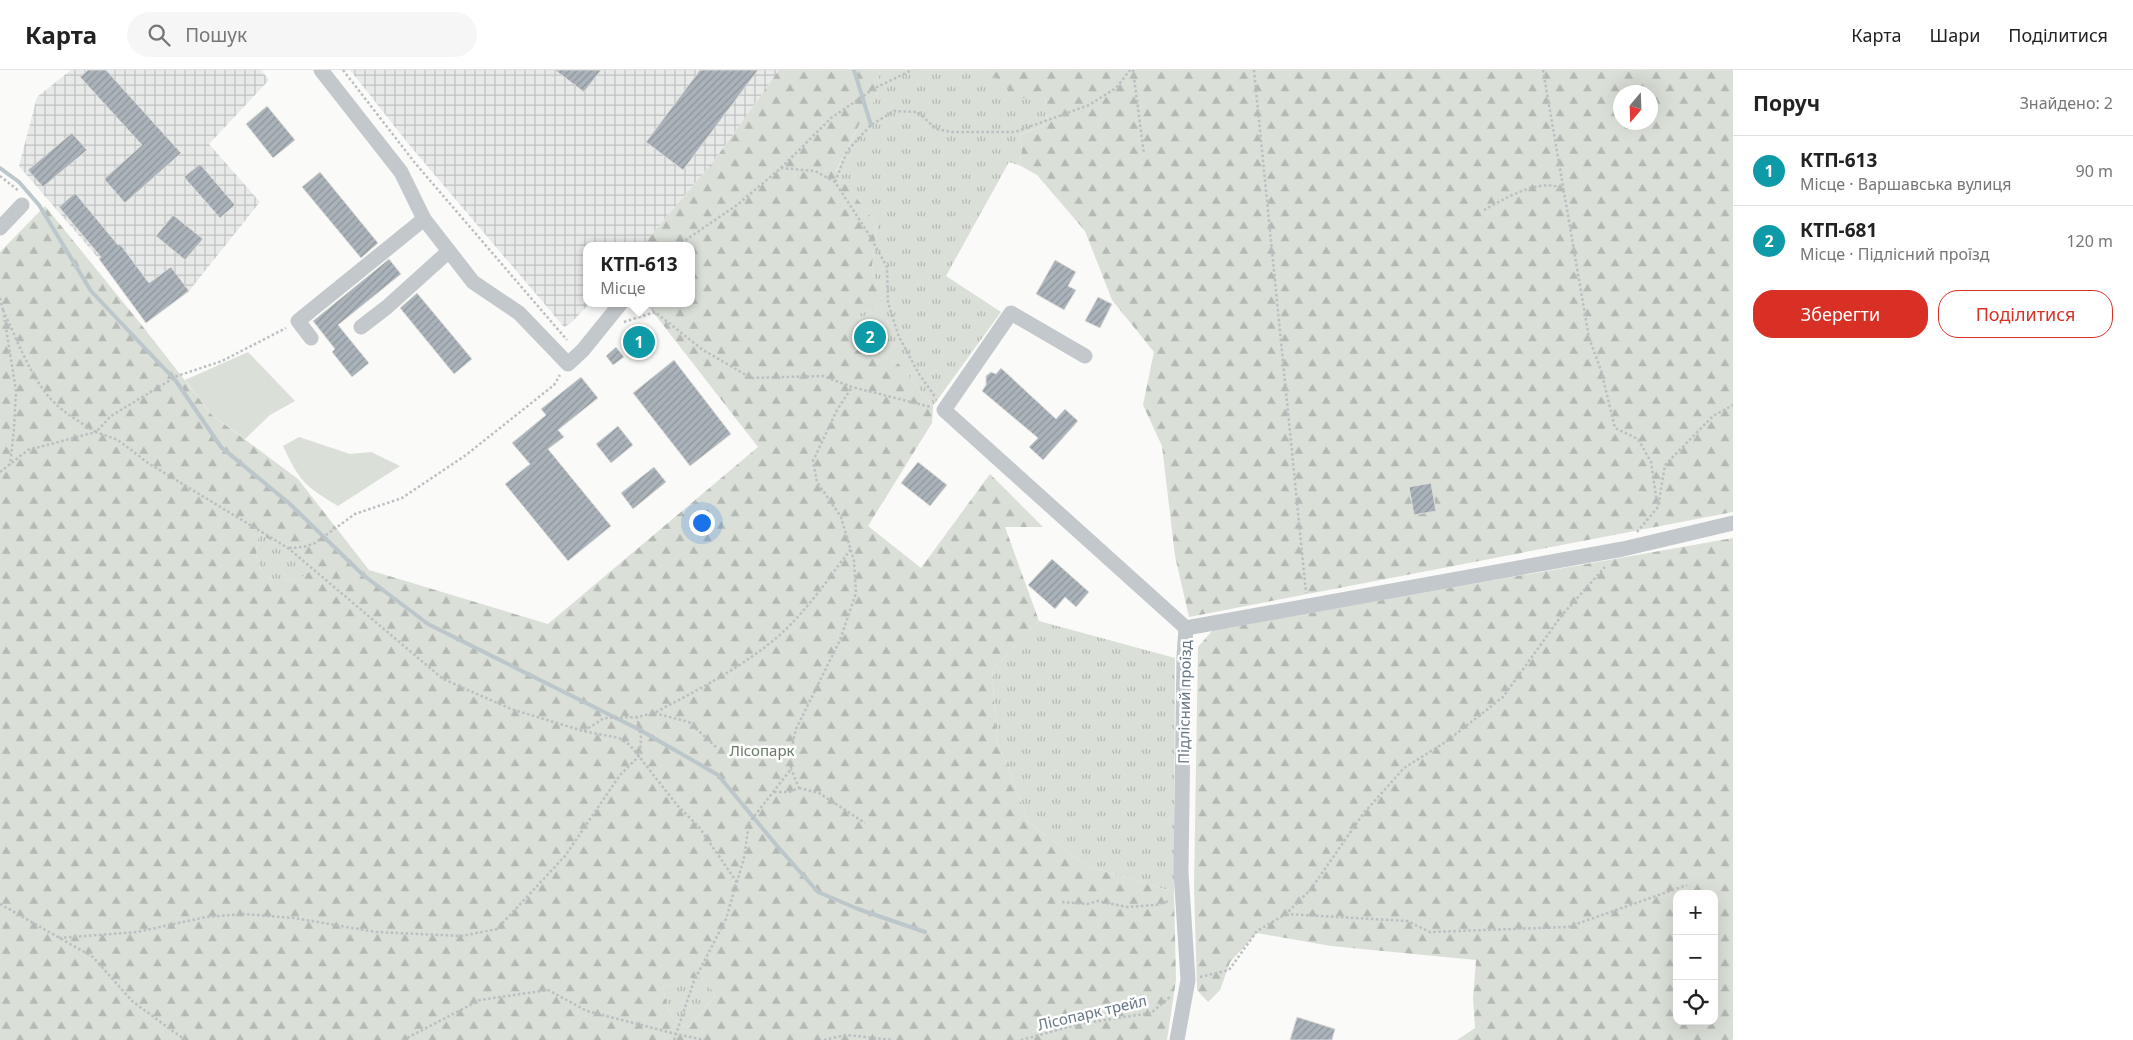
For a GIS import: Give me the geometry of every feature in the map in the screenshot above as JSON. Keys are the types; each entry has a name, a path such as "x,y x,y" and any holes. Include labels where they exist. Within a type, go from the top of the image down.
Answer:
{"street":[{"path":"321,70 402,172 424,219 473,282 519,313 568,364 583,350 618,307"},
{"path":"0,228 22,205"},
{"path":"311,338 298,321 424,219"},
{"path":"361,327 387,307 448,252"},
{"path":"944,410 1011,313 1085,356"},
{"name":"Підлісний проїзд","path":"944,410 1186,628 1181,872 1188,980 1177,1040"},
{"path":"1186,628 1307,604 1623,548 1733,523"}],"path":[{"path":"343,70 415,162 572,346"},
{"path":"683,242 737,205 780,168 831,118 875,88 912,70"},
{"path":"835,182 847,152 871,125 894,111 918,112 936,128 952,132 1015,132 1090,105 1116,88 1131,70"},
{"path":"1131,70 1144,154"},
{"path":"1254,70 1307,604"},
{"path":"1543,70 1589,338 1601,370 1614,428 1638,439 1651,462 1658,507"},
{"path":"780,168 815,171 835,182 868,232 887,267 888,303 899,337 919,374 944,410"},
{"path":"0,176 19,191 22,205"},
{"path":"1484,210 1512,194 1540,187 1556,186 1564,192"},
{"path":"0,298 16,391 10,465"},
{"path":"3,310 31,369 49,398 66,413 96,432 118,440 148,463 288,548 442,679 511,709 583,731 619,738 630,745 640,755 677,805 699,827 738,884"},
{"path":"618,324 654,312 703,350 751,378 822,376 852,387 944,410"},
{"path":"0,472 28,450 96,432 111,416 177,376 222,361 260,343 298,321"},
{"path":"288,548 303,547 315,543 355,514 402,498 466,455 554,385 568,364"},
{"path":"799,788 791,770 791,750 796,729 840,640 856,593 854,562 841,517 817,482 814,461 837,410 852,387"},
{"path":"1188,980 1229,970 1257,931 1286,914 1311,889 1363,814 1404,768 1447,741 1503,697 1562,614 1658,507 1665,465 1713,416 1733,404"},
{"path":"583,731 604,718 637,717 654,713 724,677 775,639 807,607 851,549"},
{"path":"654,713 689,722 716,747"},
{"path":"60,938 137,932 206,917 244,914 294,918 376,932 462,936 497,929 565,856 620,775 640,755 641,737 637,717"},
{"path":"674,1040 694,981 726,920 738,884 749,823 791,770"},
{"path":"773,792 789,792 799,788 819,793 865,822"},
{"path":"1286,914 1408,921 1430,932 1568,927 1687,885"},
{"path":"1062,902 1087,904 1098,901 1127,907 1156,905 1182,898"},
{"path":"0,904 93,957 132,1001 185,1040"},
{"name":"Лісопарк трейл","path":"1020,1040 1079,1024 1151,1013 1188,980"},
{"path":"403,1040 480,1000 548,990 587,1011 705,1040"},
{"path":"824,1040 846,1035 893,1040"}],"shaded area":[{"path":"71,70 261,70 269,80 209,144 260,202 189,291 146,323 99,259 19,166 37,97"},
{"path":"350,70 779,70 716,158 645,242 583,242 583,307 586,307 571,323 564,327 411,147"}],"green space":[{"name":"Лісопарк","path":"779,70 880,70 876,98 861,121 836,171 877,225 872,266 882,307 860,313 856,343 899,364 933,406 932,423 868,526 921,568 990,474 1043,527 1005,527 1039,621 992,670 997,743 1008,766 1028,822 1087,866 1174,892 1176,980 1167,1040 0,1040 0,252 45,206 212,415 298,479 369,570 548,624 758,447 649,307 695,307 695,242 645,242 716,158","holes":["259,534 276,543 299,546 310,571 297,581 277,580 264,574 260,569 257,555","686,978 705,978 715,996 690,1026 685,1027 671,1016 662,988"]},
{"path":"880,70 988,70 989,75 1045,96 1047,124 1020,135 1022,150 1019,165 1009,162 946,276 1001,312 933,406 899,364 856,343 860,313 881,307 872,266 877,225 836,172 861,121 876,98"},
{"path":"988,70 1733,70 1733,512 1189,617 1175,556 1162,446 1143,405 1154,352 1112,300 1085,231 1037,175 1019,165 1022,150 1020,135 1047,124 1045,96 1012,99 1006,82 989,75"},
{"path":"248,352 295,401 270,415 245,439 212,415 185,380"},
{"path":"299,437 350,454 371,452 400,466 338,506 304,482 294,468 283,446"},
{"path":"259,534 276,543 299,546 310,571 297,581 277,580 264,574 260,569 257,555"},
{"path":"1733,538 1733,1040 1457,1040 1475,1028 1473,998 1476,960 1331,946 1257,933 1230,962 1220,990 1208,1002 1197,990 1194,887 1198,647 1213,630"},
{"path":"1039,621 1175,658 1174,892 1087,866 1028,822 1008,766 997,743 992,670"},
{"path":"705,977 715,996 690,1026 685,1027 671,1016 662,988 685,978"}],"building":[{"path":"88,70 106,70 181,153 125,203 104,179 142,145 80,77"},
{"path":"555,70 601,70 584,92"},
{"path":"700,70 758,70 683,170 646,142"},
{"path":"267,106 295,140 273,158 246,124"},
{"path":"72,133 87,150 43,187 28,170"},
{"path":"200,164 235,205 220,218 184,177"},
{"path":"320,172 378,243 361,258 302,187"},
{"path":"75,193 118,245 120,244 149,283 171,267 189,291 146,323 99,259 101,257 59,207"},
{"path":"173,215 203,239 185,260 156,236"},
{"path":"389,259 401,274 338,325 369,363 352,377 332,352 335,349 313,321"},
{"path":"1055,260 1076,272 1068,286 1076,290 1064,310 1036,294"},
{"path":"417,293 472,359 454,374 400,308"},
{"path":"1098,297 1112,304 1100,328 1085,321"},
{"path":"616,347 624,357 613,365 606,356"},
{"path":"674,360 731,434 690,466 633,393"},
{"path":"1001,368 1056,419 1065,409 1078,421 1043,460 1029,447 1038,438 982,391 986,385 986,376 991,372 996,374"},
{"path":"581,377 598,398 558,430 564,437 548,449 611,526 568,561 505,484 530,464 512,443 546,415 541,409"},
{"path":"618,426 633,445 611,463 596,444"},
{"path":"918,462 947,485 930,506 901,483"},
{"path":"654,467 666,482 633,509 621,493"},
{"path":"1431,483 1436,511 1414,515 1409,487"},
{"path":"1052,559 1089,592 1076,607 1065,597 1055,609 1028,585"},
{"path":"1297,1017 1335,1029 1332,1040 1290,1040"}],"waterway":[{"path":"854,70 871,125"},
{"path":"0,168 19,182 39,205 91,291 176,381 221,447 290,504 363,575 428,624 640,730 718,775 818,892 858,909 925,932"}],"place":[{"name":"КТП-681","path":"870,337"},
{"name":"КТП-613","path":"639,342"}]}
